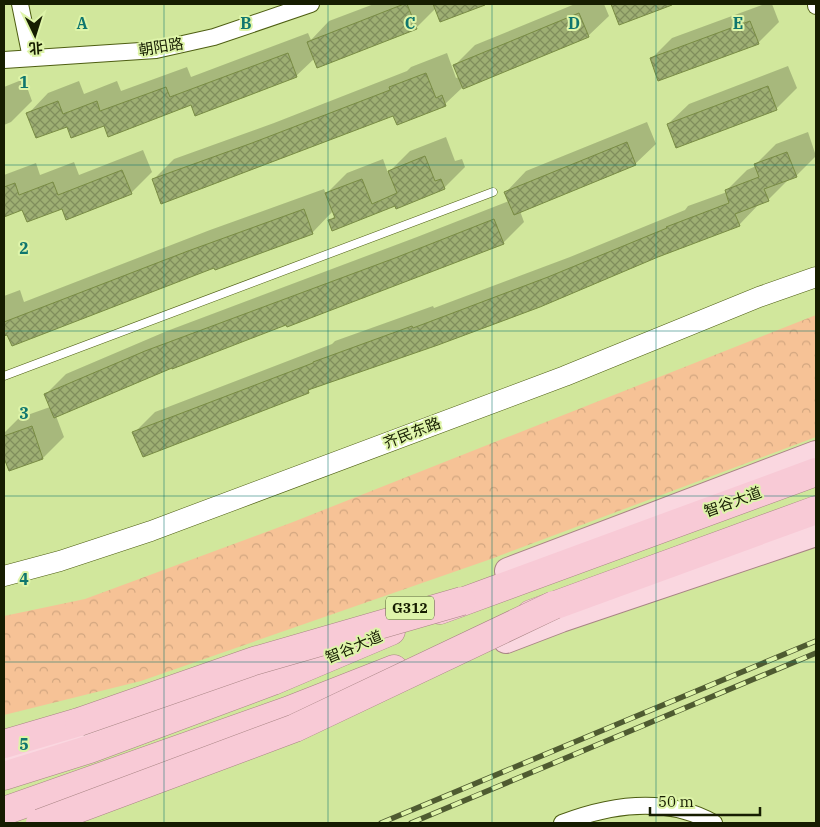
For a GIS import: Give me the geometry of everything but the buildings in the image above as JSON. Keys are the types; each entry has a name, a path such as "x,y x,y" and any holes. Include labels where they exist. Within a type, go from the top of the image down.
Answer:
{"highway":[{"name":"智谷大道","path":"4,776 90,749 273,681 462,601 816,472"},
{"path":"4,811 287,711 554,605 816,510"},
{"name":"G312","path":"4,742 79,722 254,661 462,601"},
{"path":"40,823 295,728 554,605"}],"main road":[{"name":"智谷大道","path":"4,758 83,735 355,628 816,454"},
{"path":"4,819 93,793 561,619 816,533"}],"street":[{"path":"20,4 31,58"},
{"name":"朝阳路","path":"4,60 156,50 214,37 311,4"},
{"name":"齐民东路","path":"4,576 60,562 160,528 547,383 759,297 816,277"},
{"path":"562,823 614,807 659,805 700,815 714,823"}],"lane":[{"path":"4,376 493,192"}],"green space":[{"path":"816,315 816,437 491,559 141,681 4,715 4,616 85,599 293,522"}],"railway":[{"path":"381,823 816,641"},
{"path":"411,823 816,653"}]}
